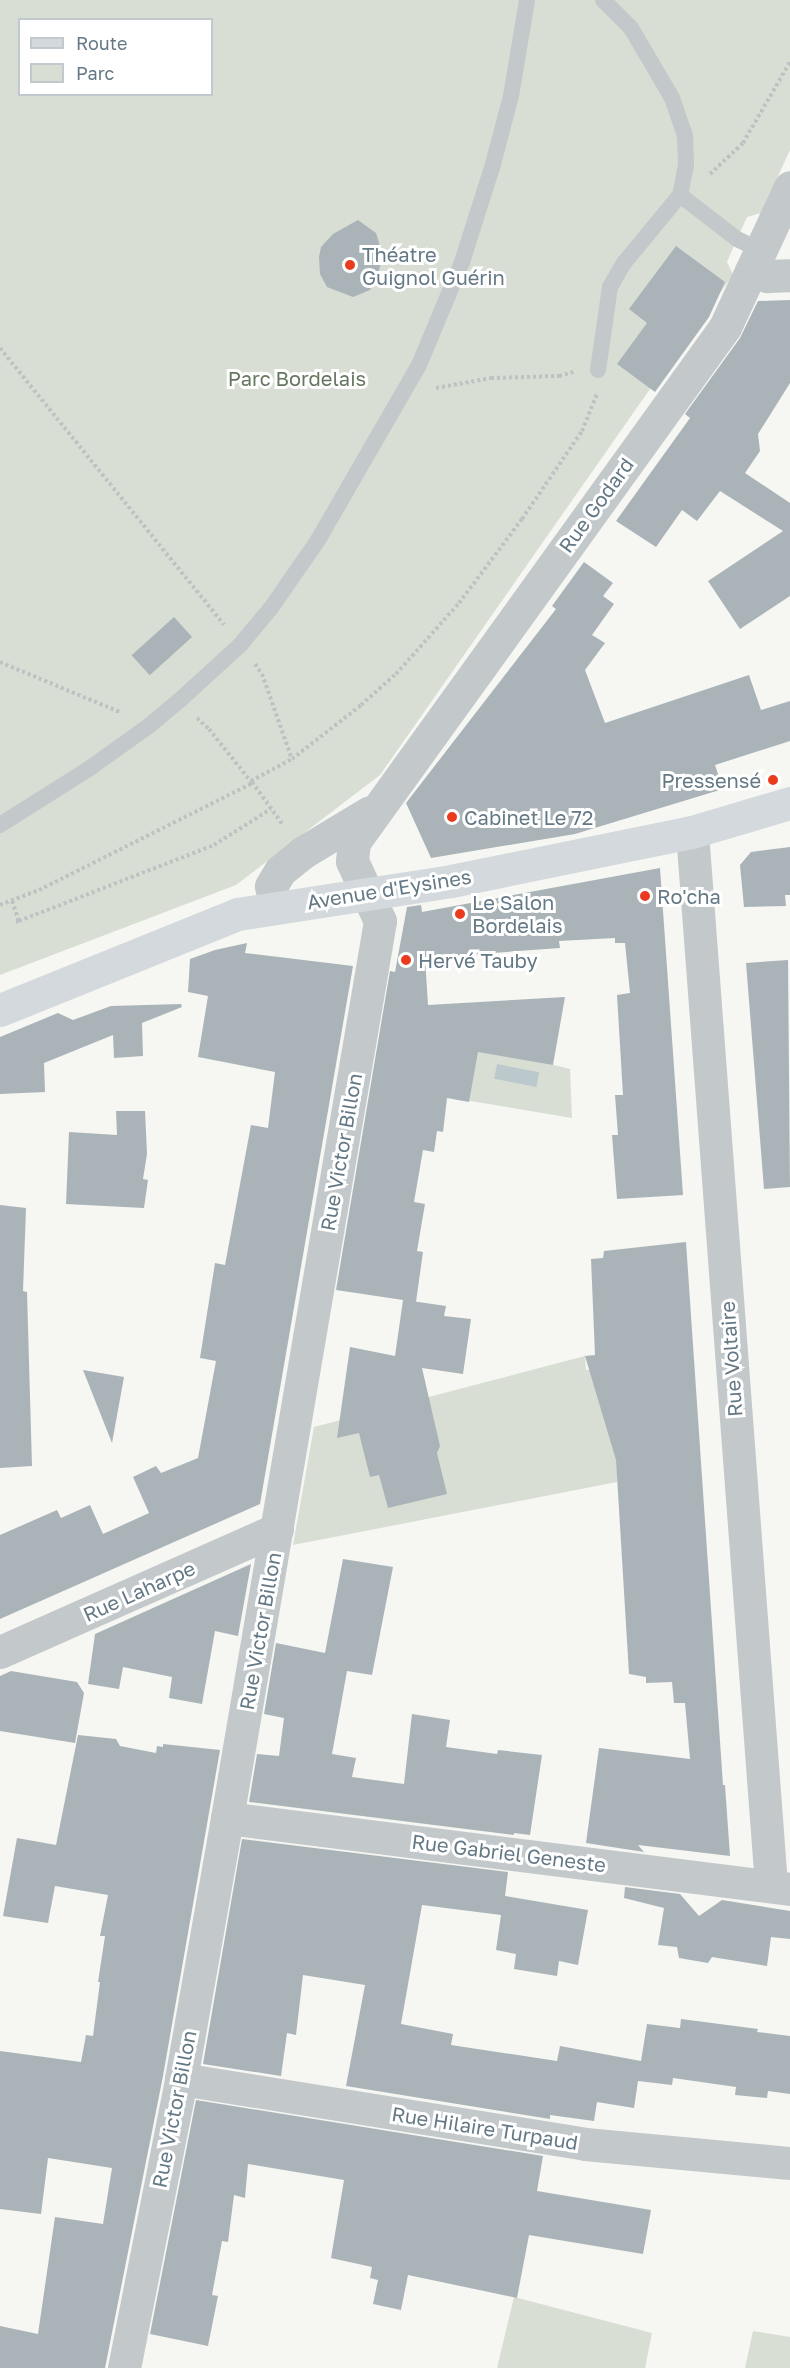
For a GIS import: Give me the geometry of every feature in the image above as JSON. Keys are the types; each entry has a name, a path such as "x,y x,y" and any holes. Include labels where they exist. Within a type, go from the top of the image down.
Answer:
{"street":[{"name":"Rue Godard","path":"368,894 352,861 354,842 376,808 725,327 790,187"},
{"path":"756,259 767,276 790,275"},
{"name":"Avenue d'Eysines","path":"0,1010 238,914 275,906 451,881 692,832 790,803"},
{"path":"275,906 271,886 280,871 302,852 376,808"},
{"name":"Rue Voltaire","path":"692,832 780,1888"},
{"name":"Rue Victor Billon","path":"124,2368 181,2079 380,921 368,894"},
{"name":"Rue Laharpe","path":"0,1652 277,1529"},
{"name":"Rue Gabriel Geneste","path":"227,1818 780,1888"},
{"name":"Rue Hilaire Turpaud","path":"181,2079 585,2144 790,2163"}],"lane":[{"path":"0,825 90,768 150,725 180,700 240,645 271,608 318,540 419,366 462,261 493,164 511,96 527,0"},
{"path":"598,370 610,287 624,263 680,195 686,165 685,135 672,99 631,28 603,0"},
{"path":"680,195 737,239 756,259"}],"path":[{"path":"680,195 720,167 742,144 790,62"},
{"path":"0,348 262,674 292,759"},
{"path":"0,905 39,890 252,782 292,759 396,674 459,603 522,519 582,431 597,395 598,370 578,370 559,376 481,380 403,396"},
{"path":"0,662 150,725"},
{"path":"180,700 209,729 252,782 302,852"},
{"path":"12,901 17,921 214,845 271,809"}],"green space":[{"name":"Parc Bordelais","path":"0,0 790,0 790,150 761,213 747,217 727,262 733,275 650,389 380,775 236,885 0,975"},
{"path":"386,1024 570,1069 572,1118 375,1085"},
{"path":"585,1356 586,1370 628,1369 617,1482 293,1545 314,1427"},
{"path":"514,2297 652,2333 645,2368 497,2368"},
{"path":"753,2331 790,2337 790,2368 745,2368"}],"shaded area":[{"path":"497,1064 539,1072 536,1087 494,1079"}],"building":[{"name":"Théatre Guignol Guérin","path":"358,220 376,233 383,256 377,277 370,290 353,297 327,287 320,274 319,257 321,247 333,234"},
{"path":"676,246 725,282 709,317 655,392 617,364 647,323 629,309"},
{"path":"790,300 790,383 758,434 760,451 745,473 790,503 790,596 740,629 708,581 783,531 720,491 697,521 682,510 656,547 616,521 690,418 685,414 740,338 758,301"},
{"path":"584,562 613,583 603,596 614,604 592,635 605,643 585,670 605,723 749,675 761,710 790,701 790,741 715,765 723,789 575,834 431,858 406,803 556,609 552,606"},
{"path":"174,617 192,637 150,675 132,655"},
{"path":"790,847 790,895 785,895 786,906 744,907 740,865 751,852"},
{"path":"660,868 683,1195 617,1199 612,1135 618,1135 615,1095 623,1095 617,995 630,993 625,943 615,943 615,938 559,941 560,948 425,958 428,1005 565,997 553,1065 478,1052 469,1102 447,1098 443,1132 437,1131 434,1152 423,1150 414,1202 425,1204 417,1251 423,1252 416,1302 446,1306 444,1316 471,1319 463,1374 422,1368 440,1446 437,1453 447,1494 388,1508 379,1475 370,1477 359,1433 337,1438 350,1347 395,1356 403,1300 336,1290 390,971 395,972 407,907 421,905 422,912"},
{"path":"247,943 245,953 353,966 260,1504 0,1619 0,1535 57,1510 61,1518 90,1505 103,1534 149,1513 133,1477 156,1466 161,1473 198,1458 216,1361 200,1358 215,1263 225,1265 251,1125 268,1128 275,1072 198,1057 208,996 188,992 190,959 215,950"},
{"path":"788,960 790,1187 764,1189 746,963"},
{"path":"181,1004 182,1007 142,1023 143,1056 114,1058 113,1035 44,1063 45,1092 0,1094 0,1037 58,1013 73,1020 111,1006"},
{"path":"116,1111 145,1111 147,1154 143,1179 148,1180 144,1208 66,1204 69,1132 117,1135"},
{"path":"0,1205 26,1208 23,1291 27,1292 32,1466 0,1468"},
{"path":"686,1242 723,1785 725,1785 730,1856 638,1845 644,1852 586,1843 599,1748 690,1759 685,1703 674,1703 672,1682 646,1683 646,1677 629,1674 616,1460 585,1356 595,1355 591,1259 603,1258 604,1251"},
{"path":"83,1370 124,1377 112,1443"},
{"path":"343,1559 393,1567 372,1675 347,1671 332,1754 356,1758 352,1777 404,1784 412,1714 450,1720 446,1747 497,1754 498,1750 542,1755 530,1835 514,1833 514,1835 249,1802 257,1754 279,1756 284,1718 264,1714 276,1643 325,1653"},
{"path":"251,1564 238,1636 215,1631 202,1704 169,1698 172,1677 123,1667 119,1689 88,1684 95,1634"},
{"path":"11,1671 77,1682 84,1693 75,1743 0,1731 0,1676"},
{"path":"78,1735 116,1739 120,1746 156,1753 157,1746 163,1747 163,1744 220,1750 163,2076 105,2368 0,2368 0,2326 38,2334 55,2217 103,2224 112,2168 48,2158 41,2214 0,2209 0,2051 81,2062 86,2035 93,2036 105,1936 100,1936 108,1895 55,1886 48,1923 3,1916 17,1838 56,1845"},
{"path":"242,1839 508,1872 505,1896 588,1910 578,1965 559,1961 557,1976 514,1969 516,1954 496,1950 501,1915 422,1905 401,2024 453,2034 451,2045 557,2061 560,2046 641,2061 647,2024 680,2028 681,2019 758,2029 757,2032 790,2036 790,2094 768,2091 767,2098 735,2095 736,2087 673,2078 672,2085 638,2081 634,2108 597,2102 594,2121 550,2115 550,2119 346,2086 365,1985 303,1975 296,2035 287,2033 281,2076 203,2064"},
{"path":"625,1887 680,1894 699,1916 722,1900 790,1911 790,1939 771,1937 767,1966 712,1957 708,1963 679,1958 677,1947 658,1945 664,1908 624,1898"},
{"path":"196,2100 543,2156 537,2191 651,2210 643,2254 529,2235 517,2298 408,2275 401,2310 373,2304 378,2280 370,2278 372,2267 331,2258 344,2180 248,2164 245,2198 234,2195 228,2242 222,2241 212,2295 218,2296 208,2346 150,2334"}],"place":[{"name":"Théatre Guignol Guérin","path":"350,265"},
{"name":"Pressensé","path":"773,780"},
{"name":"Cabinet Le 72","path":"452,817"},
{"name":"Ro'cha","path":"645,896"},
{"name":"Le Salon Bordelais","path":"460,914"},
{"name":"Hervé Tauby","path":"406,960"}]}
